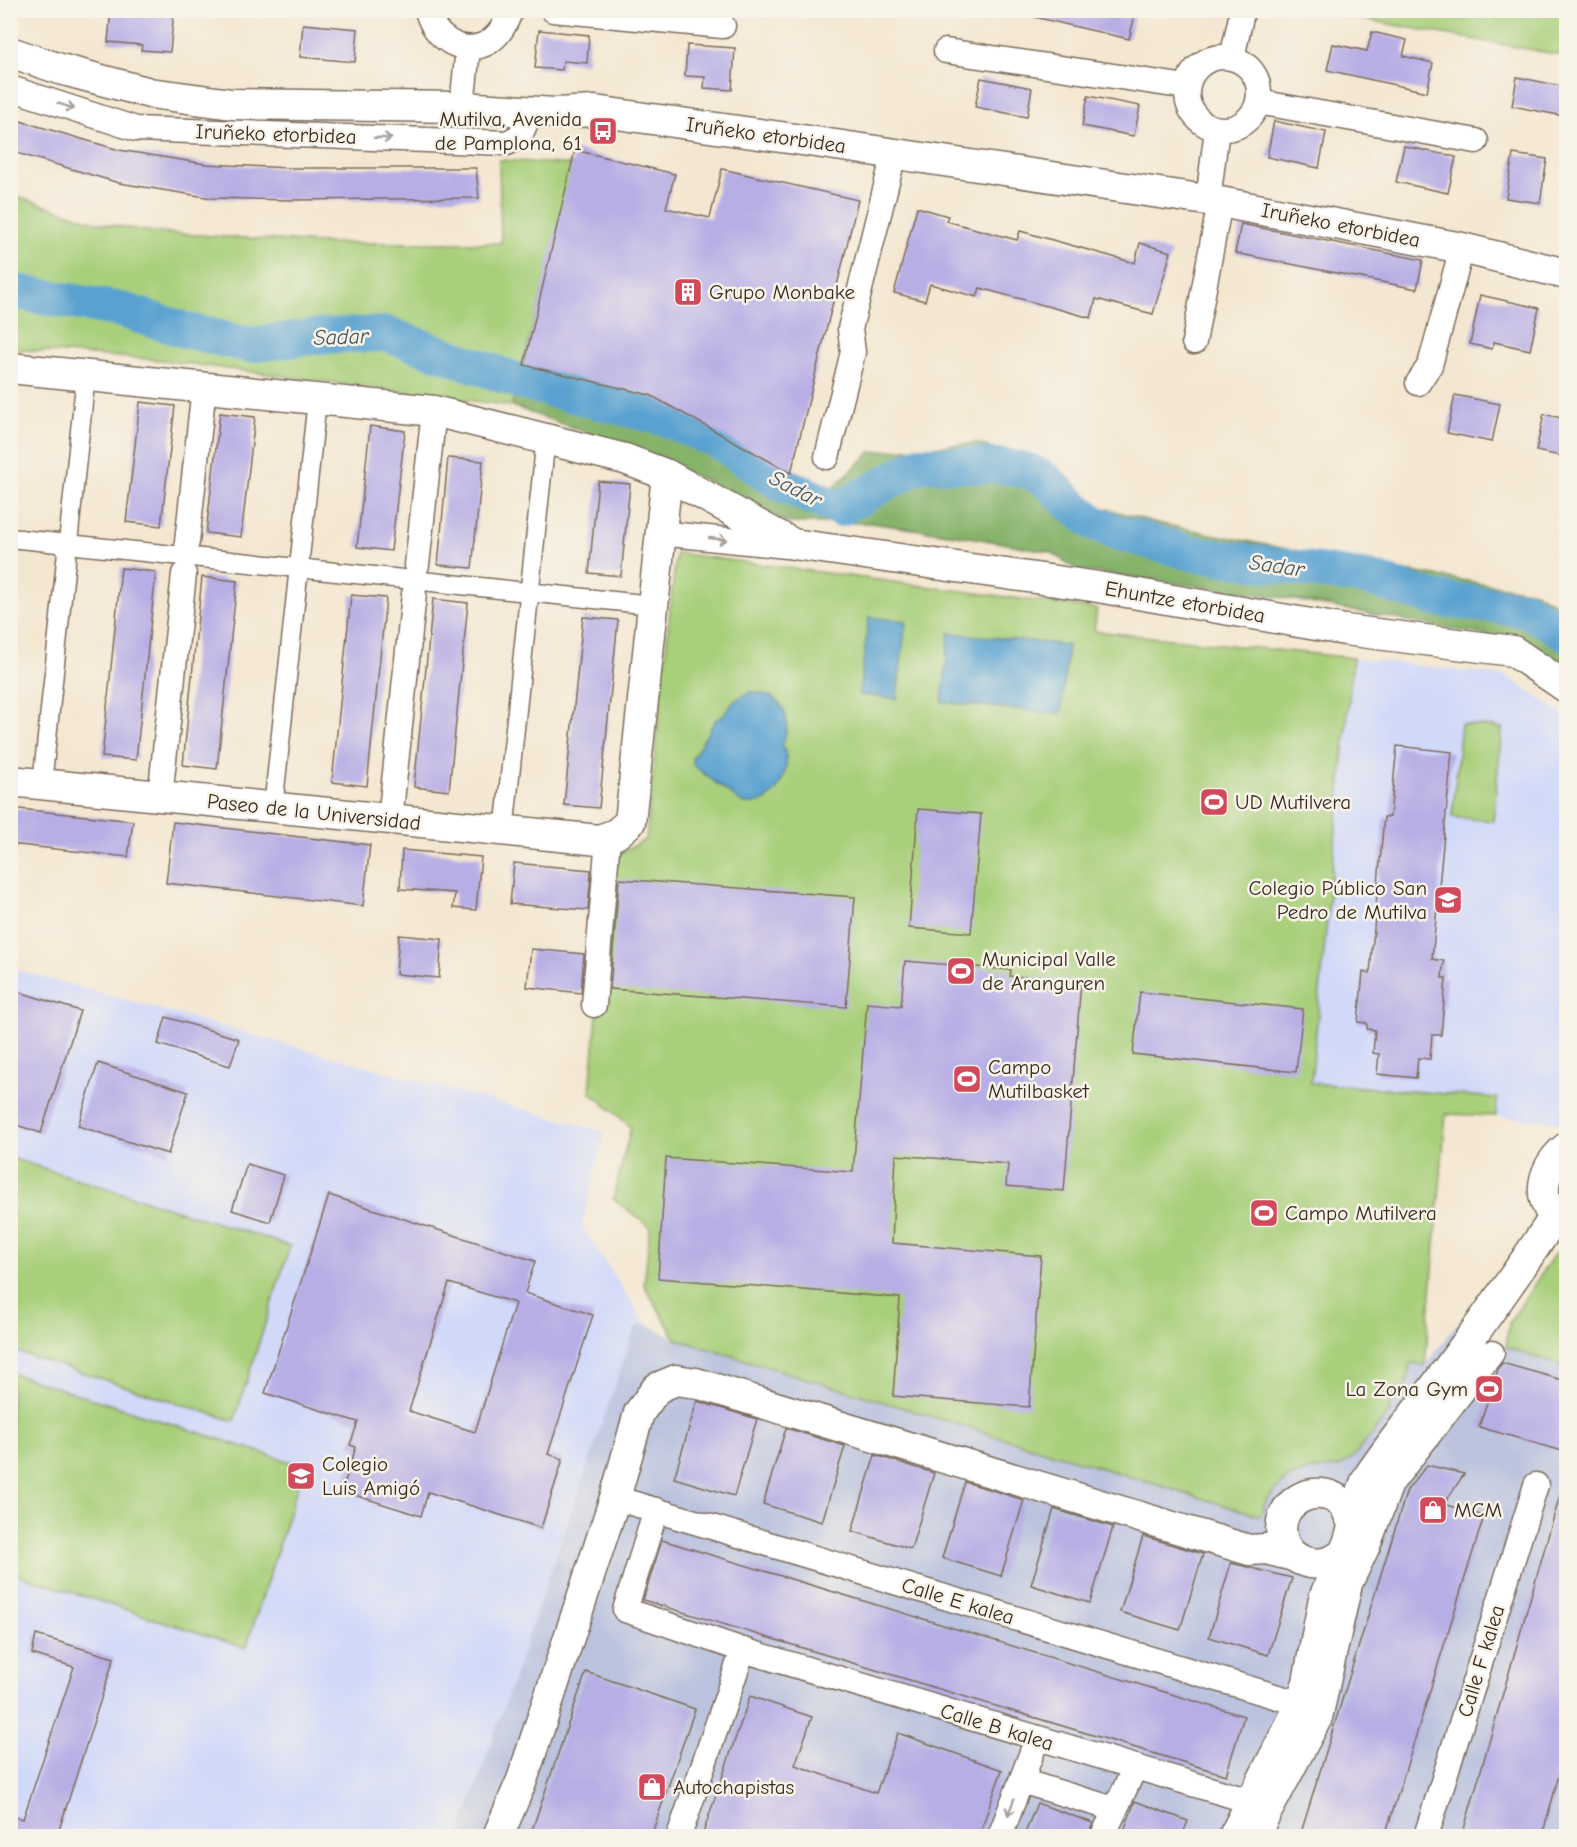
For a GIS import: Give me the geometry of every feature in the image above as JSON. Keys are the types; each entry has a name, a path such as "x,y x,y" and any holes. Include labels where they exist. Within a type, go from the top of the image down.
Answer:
{"street":[{"path":"427,10 429,22 441,38 468,48 488,42 503,28 511,10"},
{"path":"554,10 723,26"},
{"path":"1232,58 1241,17"},
{"path":"462,107 468,48"},
{"path":"946,51 1187,87"},
{"name":"Iruñeko etorbidea","path":"10,52 60,69 150,93 232,104 595,111 1214,201 1462,248 1566,274"},
{"path":"1219,57 1232,58 1253,72 1260,89 1258,102 1249,119 1235,128 1217,129 1201,122 1191,111 1187,87 1194,71 1205,62 1219,57"},
{"name":"Iruñeko etorbidea","path":"10,88 136,129 507,143 520,136 531,111"},
{"path":"1258,102 1476,141"},
{"path":"1194,342 1214,201 1217,129"},
{"path":"827,457 853,352 850,329 894,154"},
{"path":"1418,383 1430,365 1462,248"},
{"name":"Ehuntze etorbidea","path":"10,368 434,411 546,437 626,459 666,475 793,544 1092,586 1345,630 1513,651 1566,687"},
{"path":"42,784 86,375"},
{"path":"160,797 204,387"},
{"path":"273,808 318,400"},
{"path":"390,820 434,411"},
{"path":"504,832 546,437"},
{"path":"594,1005 612,836 630,822 666,475"},
{"name":"Ehuntze etorbidea","path":"660,533 786,546 793,544"},
{"path":"10,538 652,605"},
{"name":"Paseo de la Universidad","path":"10,781 504,832 599,840 612,836"},
{"path":"1234,1836 1301,1704 1308,1682 1324,1598 1341,1556 1351,1541 1353,1521 1368,1478 1560,1222 1543,1189 1548,1166 1566,1148"},
{"path":"1257,1836 1320,1718 1350,1584 1368,1546 1387,1492 1492,1353"},
{"path":"498,1836 522,1780 615,1498 639,1413 657,1388 676,1380 708,1386 1249,1550 1266,1549 1300,1560 1324,1564 1341,1556"},
{"path":"1331,1496 1368,1478"},
{"name":"Calle F kalea","path":"1426,1836 1536,1485"},
{"path":"1324,1598 1300,1560 1282,1539 1281,1524 1287,1509 1297,1498 1310,1493 1326,1493 1342,1503 1353,1521"},
{"name":"Calle E kalea","path":"615,1498 1301,1704"},
{"name":"Calle B kalea","path":"656,1510 625,1610 742,1650 1253,1802"},
{"path":"1217,1540 1251,1541 1281,1524"},
{"path":"679,1836 742,1650"},
{"path":"1000,1836 1037,1739"},
{"path":"1103,1836 1135,1767"},
{"path":"1021,1781 1114,1809"}],"shaded area":[{"name":"Colegio Público San Pedro de Mutilva","path":"1353,658 1507,676 1566,717 1565,1123 1496,1116 1497,1099 1311,1083"},
{"name":"Colegio Luis Amigó","path":"10,968 605,1132 582,1226 645,1323 635,1328 469,1836 11,1836"},
{"path":"645,1323 676,1339 1267,1499 1286,1479 1308,1471 1323,1471 1393,1389 1410,1364 1425,1365 1457,1324 1506,1347 1566,1368 1566,1836 459,1836 635,1328"}],"green space":[{"path":"1317,11 1566,11 1566,56"},
{"path":"499,160 576,165 512,406 161,360 11,349 10,194 99,223 153,232 319,243 501,243"},
{"path":"522,370 644,404 721,438 786,478 828,492 871,452 977,443 1047,469 1078,501 1157,523 1362,564 1535,592 1566,609 1566,665 1516,641 1284,598 1077,570 1051,552 963,536 870,523 788,523 712,483 624,446 512,406"},
{"name":"Municipal Valle de Aranguren","path":"676,553 1097,609 1094,631 1353,658 1311,1083 1497,1098 1496,1116 1446,1114 1425,1365 1410,1364 1406,1389 1393,1389 1389,1413 1352,1458 1339,1467 1308,1471 1286,1479 1267,1499 1260,1516 676,1339 644,1285 650,1227 613,1199 631,1127 590,1092 611,859 646,839"},
{"path":"1461,724 1502,728 1493,821 1452,817"},
{"path":"11,1158 290,1246 234,1421 11,1350"},
{"path":"1566,1249 1566,1368 1506,1347 1509,1323 1553,1256"},
{"path":"11,1373 304,1466 246,1648 11,1573"}],"water":[{"path":"869,617 906,621 897,699 859,695"},
{"path":"949,633 1068,645 1061,714 942,702"},
{"path":"750,692 761,693 777,702 786,716 787,725 782,745 786,755 784,776 772,795 753,804 742,803 693,765 692,759 716,719 722,717 734,701"}],"building":[{"path":"111,10 174,10 170,52 141,50 142,45 108,42"},
{"path":"1035,10 1136,10 1129,39 1034,17"},
{"path":"303,24 358,29 355,62 300,57"},
{"path":"539,30 589,35 587,63 563,61 562,70 535,68"},
{"path":"1372,32 1407,40 1403,56 1433,63 1427,92 1327,70 1333,44 1367,51"},
{"path":"687,45 735,48 732,90 704,88 705,77 685,76"},
{"path":"1517,77 1566,87 1564,116 1512,106"},
{"path":"981,78 1032,88 1027,117 975,107"},
{"path":"1088,96 1140,106 1134,136 1082,126"},
{"path":"10,118 119,150 206,164 290,168 476,168 479,198 291,200 212,198 119,183 10,151"},
{"path":"1274,121 1326,132 1319,168 1267,157"},
{"path":"1404,146 1456,157 1448,193 1396,182"},
{"name":"Grupo Monbake","path":"575,150 675,174 666,208 710,218 722,169 858,200 791,473 650,395 524,365"},
{"path":"1513,154 1547,159 1540,203 1506,198"},
{"path":"917,207 948,216 946,221 1017,240 1020,231 1135,263 1140,243 1171,252 1153,314 1096,299 1091,318 980,288 977,297 930,284 925,301 894,293"},
{"path":"1241,224 1423,260 1417,289 1235,253"},
{"path":"1480,295 1539,308 1530,350 1494,342 1492,349 1470,344"},
{"path":"1455,395 1500,404 1492,442 1447,433"},
{"path":"140,402 175,406 161,526 126,522"},
{"path":"220,413 255,417 241,537 206,533"},
{"path":"1544,414 1566,419 1566,457 1536,451"},
{"path":"370,426 405,431 391,551 357,547"},
{"path":"448,458 483,461 472,568 438,565"},
{"path":"598,481 630,484 621,576 589,573"},
{"path":"121,568 156,572 136,760 102,757"},
{"path":"202,577 237,581 217,769 183,765"},
{"path":"351,595 386,598 367,786 332,782"},
{"path":"433,599 468,603 449,791 414,787"},
{"path":"583,617 618,620 599,808 564,805"},
{"path":"1397,746 1452,752 1432,959 1444,961 1442,978 1446,978 1441,1035 1432,1035 1430,1059 1418,1058 1416,1078 1377,1074 1379,1054 1373,1053 1375,1030 1367,1029 1367,1023 1358,1022 1363,972 1370,973 1384,817 1390,817"},
{"path":"10,808 133,821 128,857 10,844"},
{"path":"918,809 981,814 971,933 909,928"},
{"path":"173,822 370,845 363,906 166,883"},
{"path":"402,850 481,857 476,910 453,908 455,893 400,889"},
{"path":"514,863 591,870 588,910 510,904"},
{"path":"619,879 855,897 846,1007 610,989"},
{"path":"399,935 442,939 439,978 396,974"},
{"path":"531,949 584,954 581,993 527,987"},
{"path":"905,961 1011,970 1010,976 1081,982 1064,1191 1006,1186 1008,1164 896,1155 892,1243 1041,1256 1029,1407 893,1396 900,1298 658,1278 666,1158 853,1172 867,1003 901,1006"},
{"path":"10,989 80,1011 41,1133 10,1123"},
{"path":"1140,992 1303,1009 1296,1072 1133,1054"},
{"path":"166,1017 239,1039 230,1066 158,1044"},
{"path":"98,1063 188,1092 168,1154 78,1126"},
{"path":"247,1164 284,1175 270,1222 232,1210"},
{"path":"329,1195 535,1261 525,1293 593,1315 548,1454 563,1459 541,1528 428,1492 421,1516 342,1491 356,1447 350,1445 358,1422 265,1393","holes":["449,1283 515,1303 475,1432 409,1411"]},
{"path":"1502,1363 1566,1381 1566,1452 1479,1427"},
{"path":"697,1401 757,1419 734,1496 674,1478"},
{"path":"786,1428 845,1446 822,1522 763,1504"},
{"path":"875,1455 934,1473 911,1549 852,1531"},
{"path":"1427,1465 1464,1474 1444,1504 1484,1516 1385,1836 1300,1836 1407,1490"},
{"path":"965,1482 1024,1500 1001,1576 942,1558"},
{"path":"1562,1488 1566,1489 1566,1750 1542,1836 1462,1836"},
{"path":"1054,1509 1113,1527 1090,1603 1031,1585"},
{"path":"1143,1536 1203,1554 1180,1630 1120,1612"},
{"path":"662,1540 1244,1716 1226,1775 643,1600"},
{"path":"1231,1563 1292,1578 1268,1655 1209,1637"},
{"path":"36,1635 114,1658 57,1836 10,1836 10,1815 23,1819 74,1667 32,1654"},
{"path":"586,1672 695,1709 651,1836 530,1836"},
{"path":"750,1696 812,1717 795,1765 876,1793 898,1733 1002,1770 979,1836 702,1836"},
{"path":"1135,1801 1188,1821 1182,1836 1122,1836"},
{"path":"1037,1803 1093,1823 1088,1836 1024,1836"}],"waterway":[{"name":"Sadar","path":"10,291 122,310 188,331 249,345 321,336 386,334 522,382 663,418 720,442 782,484 840,509 920,464 1003,466 1029,471 1045,479 1093,522 1119,533 1196,554 1368,578 1436,599 1526,609 1566,633"}],"place":[{"name":"Mutilva, Avenida de Pamplona, 61","path":"603,131"},
{"name":"Grupo Monbake","path":"688,292"},
{"name":"UD Mutilvera","path":"1214,802"},
{"name":"Colegio Público San Pedro de Mutilva","path":"1448,900"},
{"name":"Municipal Valle de Aranguren","path":"961,971"},
{"name":"Campo Mutilbasket","path":"967,1079"},
{"name":"Campo Mutilvera","path":"1264,1213"},
{"name":"La Zona Gym","path":"1489,1389"},
{"name":"Colegio Luis Amigó","path":"301,1476"},
{"name":"MCM","path":"1433,1510"},
{"name":"Autochapistas","path":"652,1787"}]}
